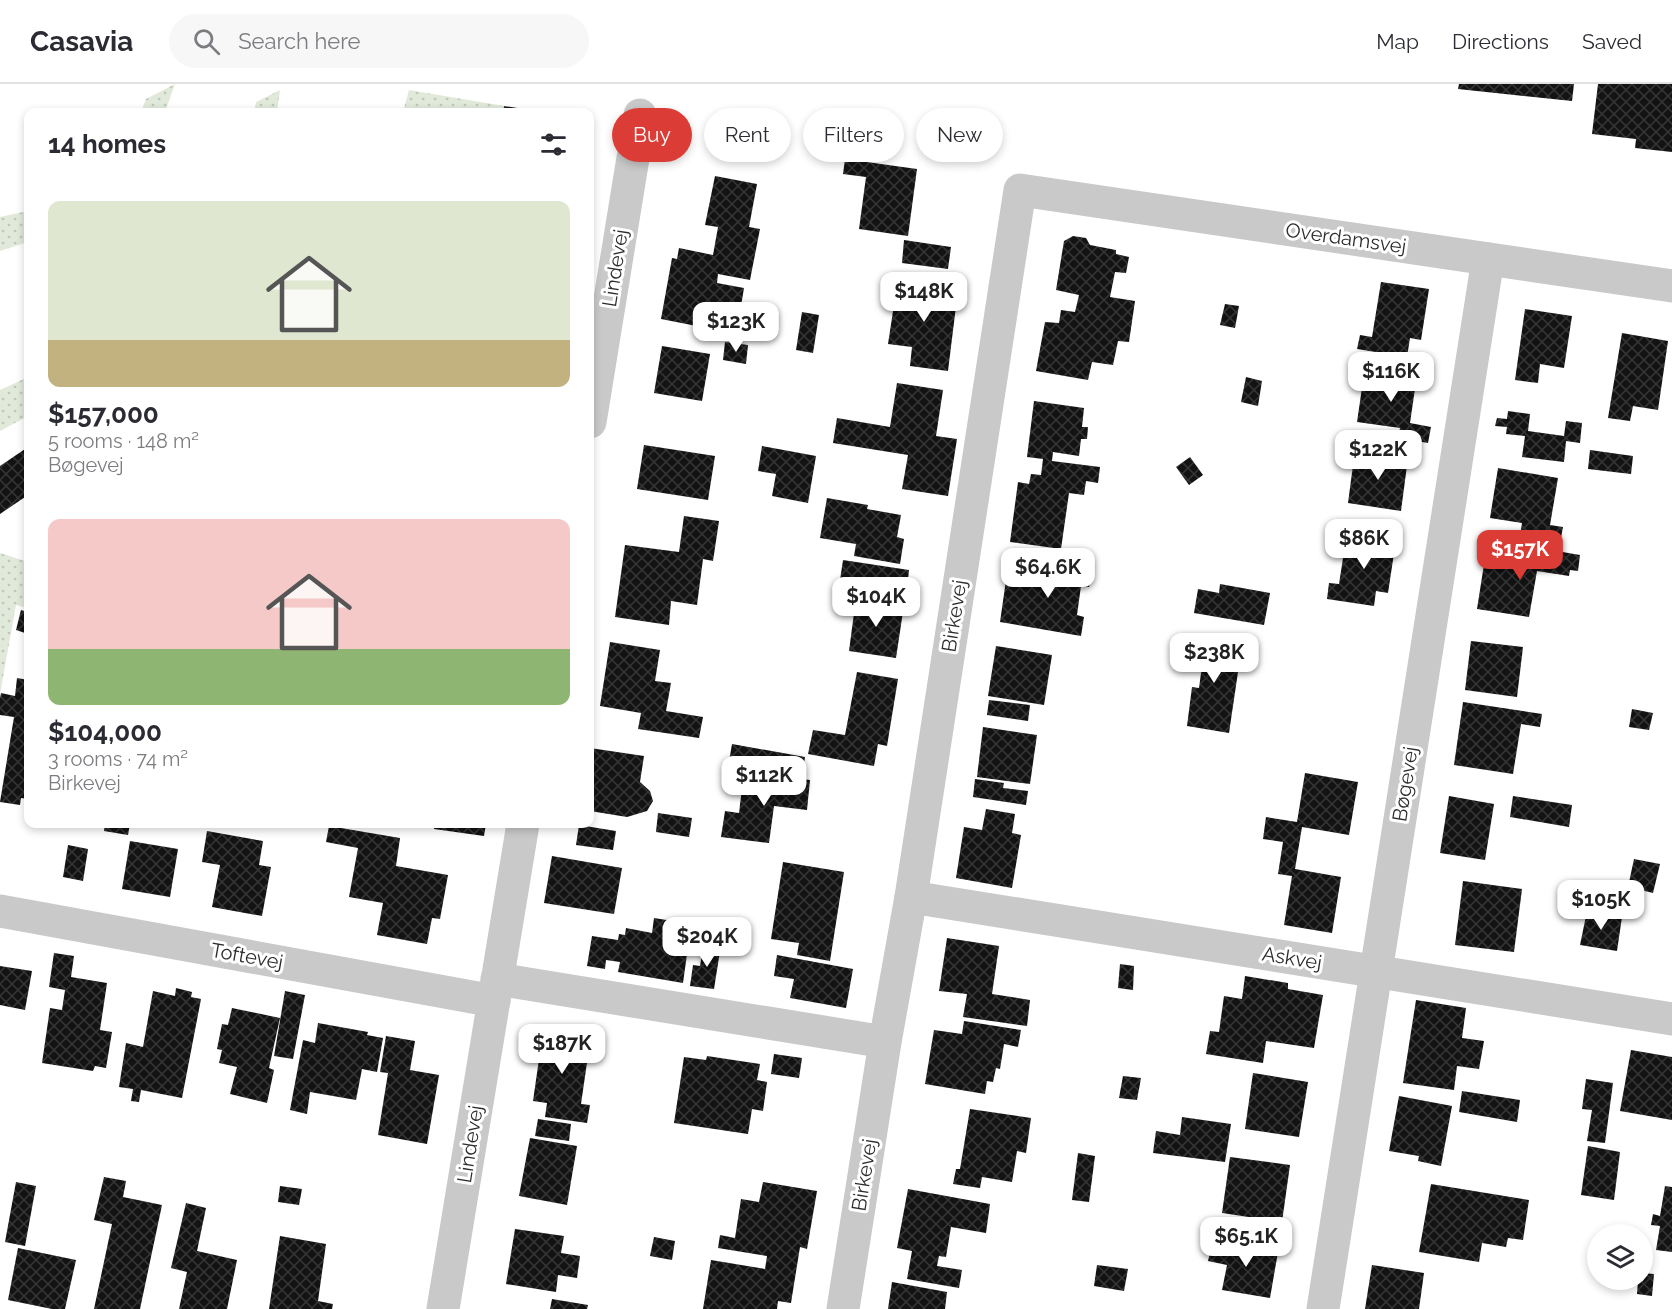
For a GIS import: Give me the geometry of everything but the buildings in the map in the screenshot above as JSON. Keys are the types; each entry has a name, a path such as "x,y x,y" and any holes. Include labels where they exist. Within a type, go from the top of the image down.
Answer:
{"street":[{"name":"Lindevej","path":"594,397 632,162"},
{"name":"Overdamsvej","path":"1020,190 1672,286"},
{"name":"Birkevej","path":"843,1309 885,1042 911,897 1020,190"},
{"name":"Bøgevej","path":"1323,1309 1488,259"},
{"name":"Lindevej","path":"443,1309 522,828"},
{"name":"Askvej","path":"911,897 1672,1019"},
{"name":"Toftevej","path":"0,911 495,990"},
{"path":"495,990 700,1013 885,1042"}],"green space":[{"path":"175,84 166,108 143,108 146,99"},
{"path":"280,90 278,108 255,108 256,102"},
{"path":"409,90 504,106 504,108 404,108"},
{"path":"24,212 24,243 0,251 0,217"},
{"path":"24,379 24,418 0,431 0,390"},
{"path":"0,553 24,561 24,607 16,605 0,694"}]}
